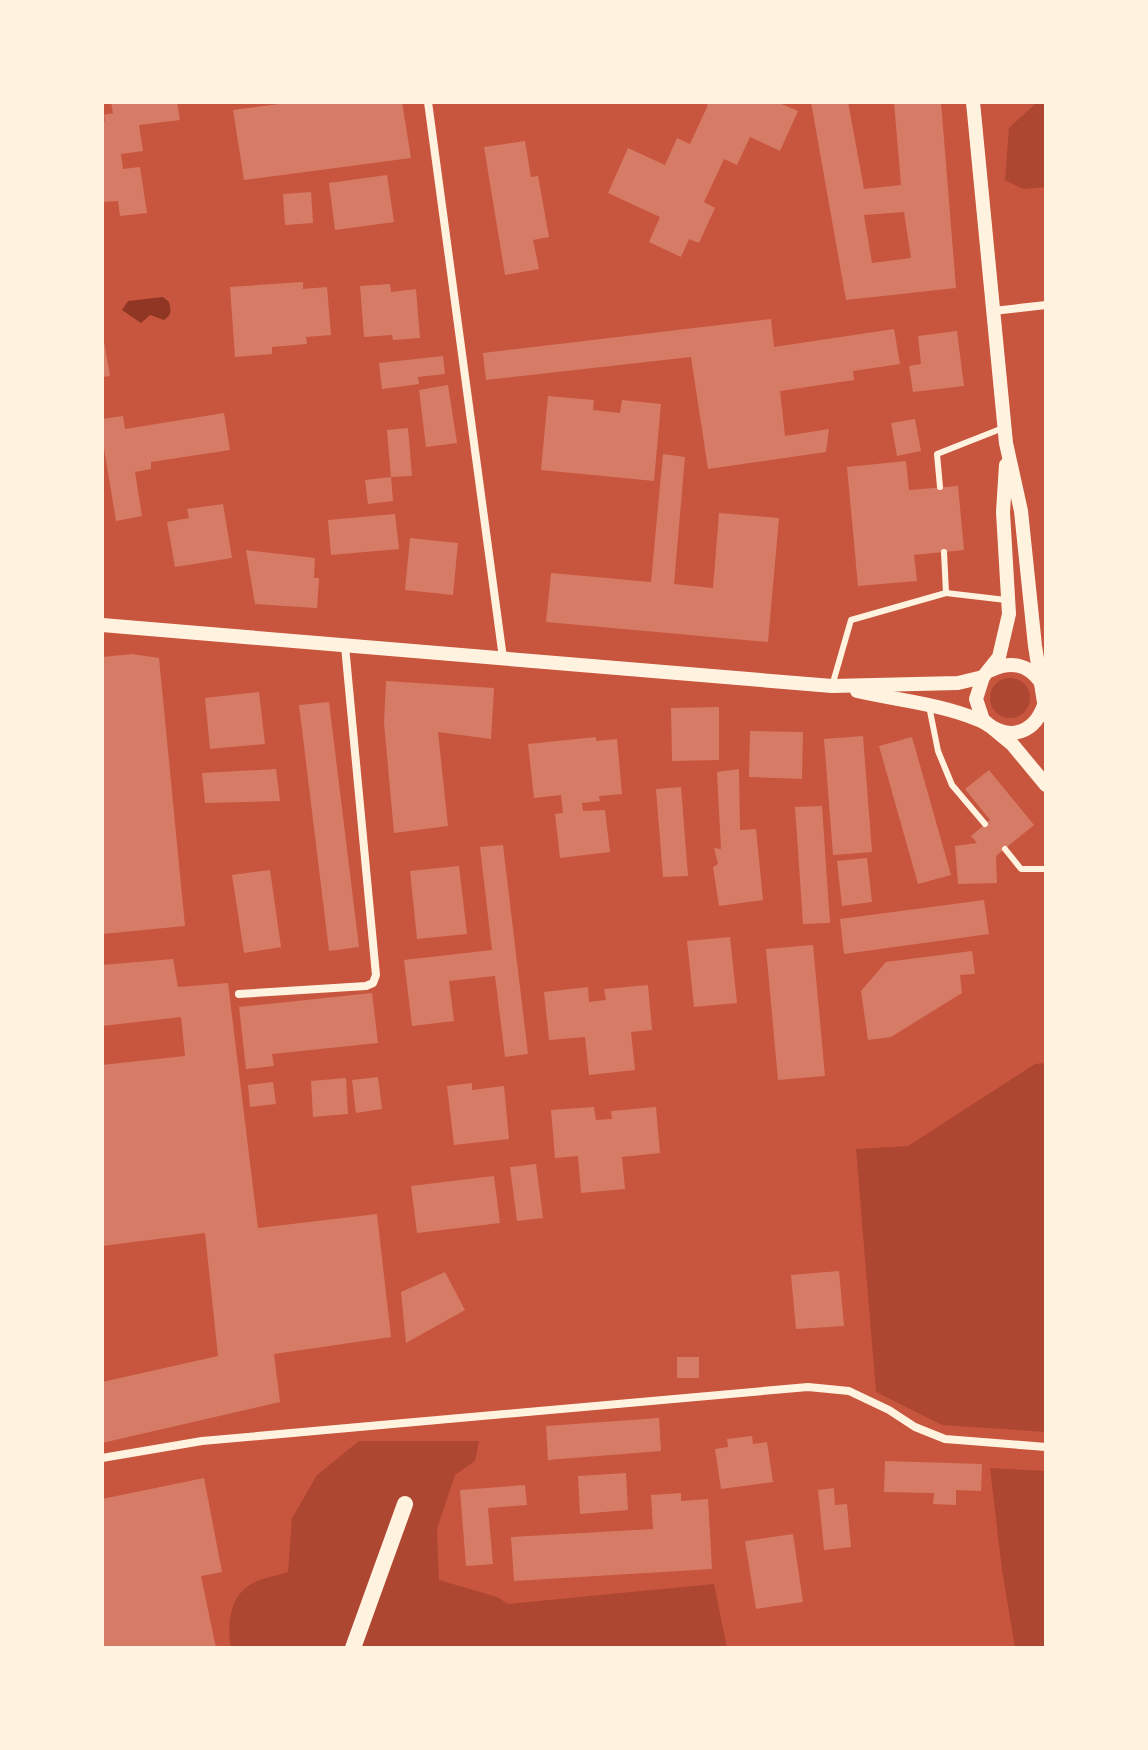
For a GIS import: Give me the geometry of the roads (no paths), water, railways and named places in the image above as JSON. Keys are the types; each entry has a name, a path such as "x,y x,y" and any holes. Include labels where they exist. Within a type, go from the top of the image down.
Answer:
{"main road":[{"path":"353,1648 405,1504"}],"street":[{"path":"428,102 503,658"},
{"path":"832,686 929,706 1013,733 1033,725 1045,710 1021,511 1004,427 973,102"},
{"path":"993,311 1046,305"},
{"path":"1006,443 1003,512 1007,626 1002,650 976,699 983,720 1020,753 1046,785"},
{"path":"102,625 832,686 958,683 1013,664 1034,673 1041,682"},
{"path":"239,994 366,986 373,983 376,975 345,646"},
{"path":"102,1458 202,1441 808,1387 849,1391 889,1410 915,1427 945,1439 1046,1447"}],"lane":[{"path":"940,487 937,454 1004,427"},
{"path":"944,552 946,593"},
{"path":"832,686 851,620 946,593 1008,600"},
{"path":"929,706 938,751 952,785 985,824"},
{"path":"1005,849 1021,869 1046,869"}]}
